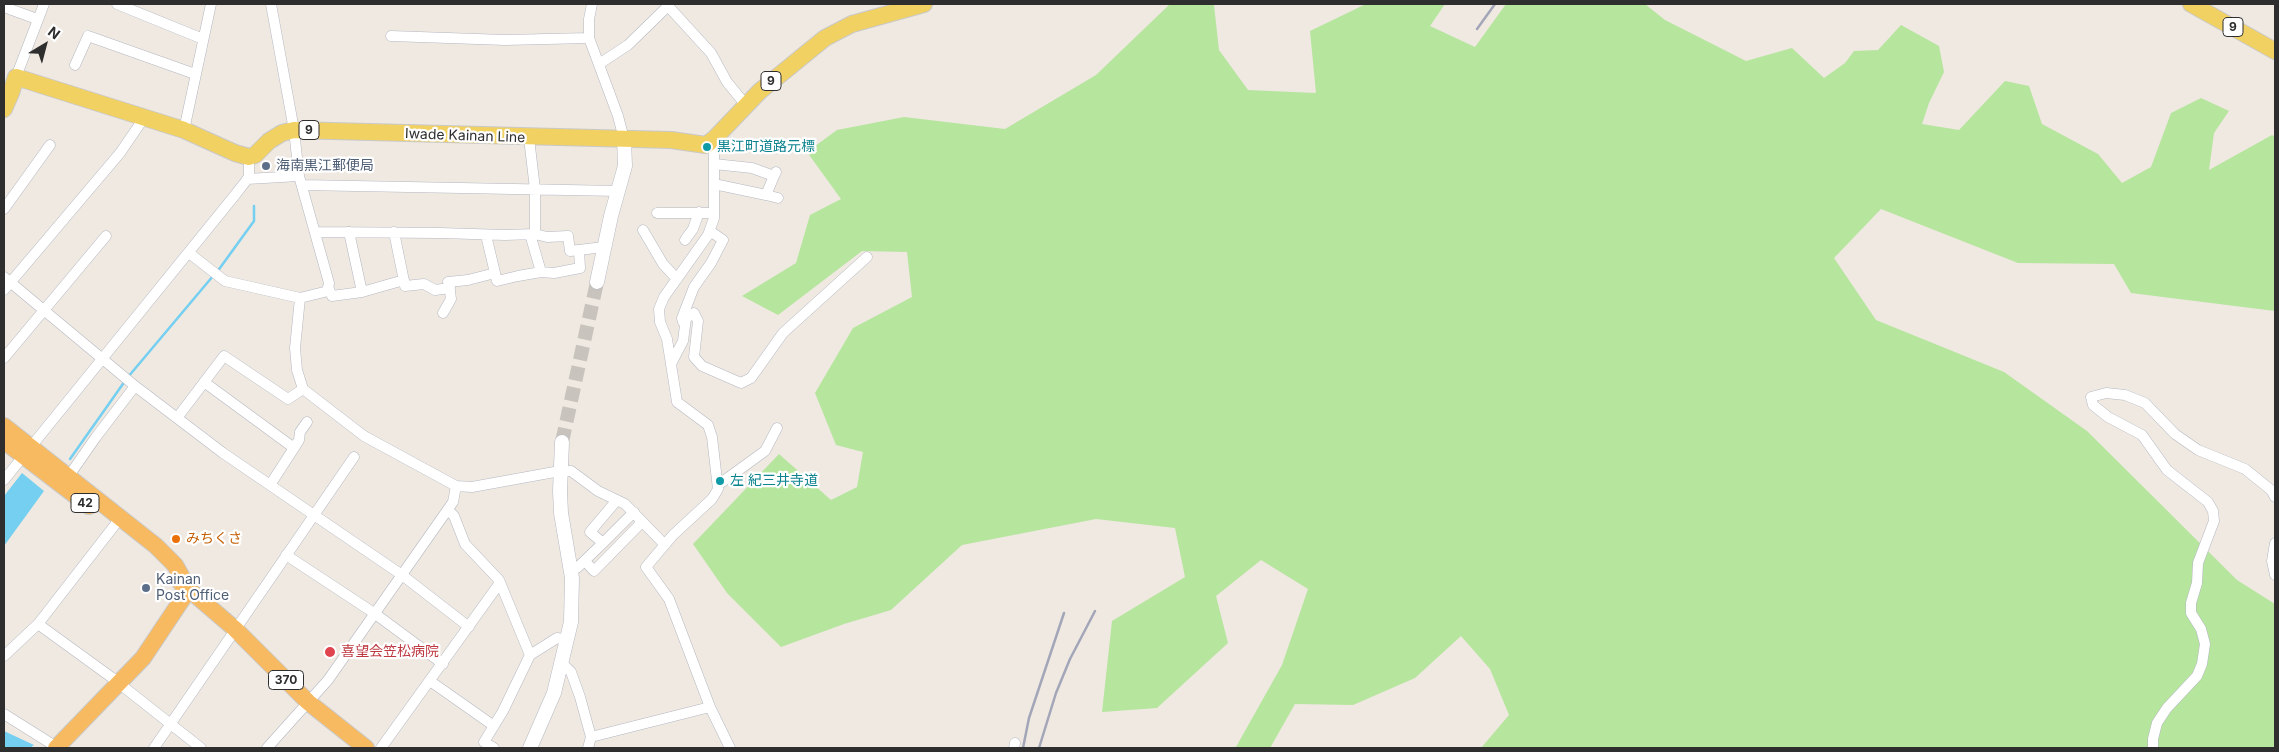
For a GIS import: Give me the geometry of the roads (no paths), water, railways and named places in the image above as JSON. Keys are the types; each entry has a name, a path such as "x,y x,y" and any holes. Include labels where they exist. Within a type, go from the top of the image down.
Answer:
{"highway":[{"name":"42","path":"4,426 27,452"},
{"name":"42","path":"4,440 27,452 66,481 167,565 173,583 172,598 115,680"},
{"name":"370","path":"167,565 185,586 235,629 308,702 366,748"},
{"name":"370","path":"167,565 185,573 210,607"},
{"name":"42","path":"52,747 115,680 142,658 183,598 185,586"},
{"name":"370","path":"174,612 189,598 197,599 210,607"}],"main road":[{"name":"9","path":"710,143 745,104 825,38 852,24 924,4"},
{"name":"9","path":"2191,4 2212,9 2275,52"},
{"path":"4,109 12,93 16,77 184,130 235,153 250,157"},
{"name":"Iwade Kainan Line","path":"250,157 282,133 294,130 529,138 671,140 710,143"},
{"path":"597,282 611,216 625,166 624,139"},
{"path":"530,748 554,693 572,622 571,569 561,513 560,471 562,442"}],"street":[{"path":"16,77 44,4"},
{"path":"117,4 202,39"},
{"path":"184,130 211,4"},
{"path":"189,253 225,280 300,298 328,291 329,283 301,181 294,130 271,4"},
{"path":"592,4 589,19 589,38 618,116 624,139"},
{"path":"653,4 664,10"},
{"path":"598,64 631,42 668,6 710,53 727,82 745,104"},
{"path":"4,7 37,19"},
{"path":"75,65 88,36 195,74"},
{"path":"391,36 505,40 589,38"},
{"path":"144,118 120,153 6,283 44,310 177,418 270,485 402,575 469,627"},
{"path":"529,138 536,189 533,234 541,272"},
{"path":"710,143 714,147 714,213 710,231 659,309 660,322 667,339 677,402 708,425 712,437 718,490 712,499 665,545 646,567 668,600 710,707 730,748"},
{"path":"4,209 50,145"},
{"path":"4,480 247,179 250,157"},
{"path":"714,164 752,168 775,174 766,195"},
{"path":"247,179 619,191"},
{"path":"714,184 778,198"},
{"path":"685,240 693,229 699,212"},
{"path":"657,213 714,213"},
{"path":"643,230 663,264 677,279"},
{"path":"685,329 682,318 694,287 711,263 723,240 710,231"},
{"path":"316,232 533,234 547,237 568,236 570,251 604,247"},
{"path":"349,232 362,292"},
{"path":"394,232 405,286 424,284 435,290 449,284 495,273"},
{"path":"486,235 497,281 541,272 554,273 580,268 580,250"},
{"path":"4,358 106,236"},
{"path":"671,364 683,341 686,318 694,313 698,322 694,357 702,366 741,383 751,378 782,333 867,257"},
{"path":"328,287 332,296 362,292 404,280"},
{"path":"443,313 451,299 449,284"},
{"path":"300,298 295,348 297,370 303,389 364,436 456,486 472,487 560,471 571,471 598,491 617,500 634,512 665,545"},
{"path":"177,418 224,356 288,399 303,389"},
{"path":"204,382 294,448"},
{"path":"66,481 96,437 136,386"},
{"path":"2153,748 2157,723 2167,708 2197,676 2202,664 2205,644 2201,629 2191,613 2191,603 2197,583 2198,563 2214,521 2213,511 2208,502 2167,470 2142,435 2108,417 2093,405 2091,397 2106,393 2125,395 2145,403 2175,434 2198,450 2245,469 2270,490 2275,498"},
{"path":"270,485 299,440 300,432 307,422"},
{"path":"718,485 765,451 777,428"},
{"path":"154,748 354,457"},
{"path":"267,748 328,680 448,510 453,502 456,486"},
{"path":"603,544 590,532 617,500"},
{"path":"448,510 454,516 465,544 499,580 499,584 530,655"},
{"path":"571,569 577,568 585,561 634,512"},
{"path":"4,656 38,624 117,522"},
{"path":"585,561 594,571 642,522"},
{"path":"2275,543 2272,561 2275,575"},
{"path":"286,555 374,613 443,664"},
{"path":"381,748 499,584"},
{"path":"38,624 115,680 201,748"},
{"path":"494,748 482,745 520,678 526,660 530,655 557,638 568,640"},
{"path":"562,663 571,672 591,738 588,748"},
{"path":"430,682 494,726"},
{"path":"591,738 710,707"},
{"path":"4,714 52,747"}],"water":[{"path":"22,473 44,491 4,546 4,496"},
{"path":"4,731 34,745 30,748 4,748"}],"waterway":[{"path":"217,272 254,221 254,206"},
{"path":"128,377 213,276"},
{"path":"70,459 125,381"}],"tunnel":[{"path":"562,442 597,282"}],"railway":[{"path":"1477,29 1495,4"},
{"path":"1039,748 1056,693 1070,659 1095,611"},
{"path":"1023,748 1029,718 1064,613"}],"place":[{"name":"黒江町道路元標","path":"707,147"},
{"name":"海南黒江郵便局","path":"266,166"},
{"name":"左 紀三井寺道","path":"720,481"},
{"name":"みちくさ","path":"176,539"},
{"name":"Kainan Post Office","path":"146,588"},
{"name":"喜望会笠松病院","path":"330,652"}]}
